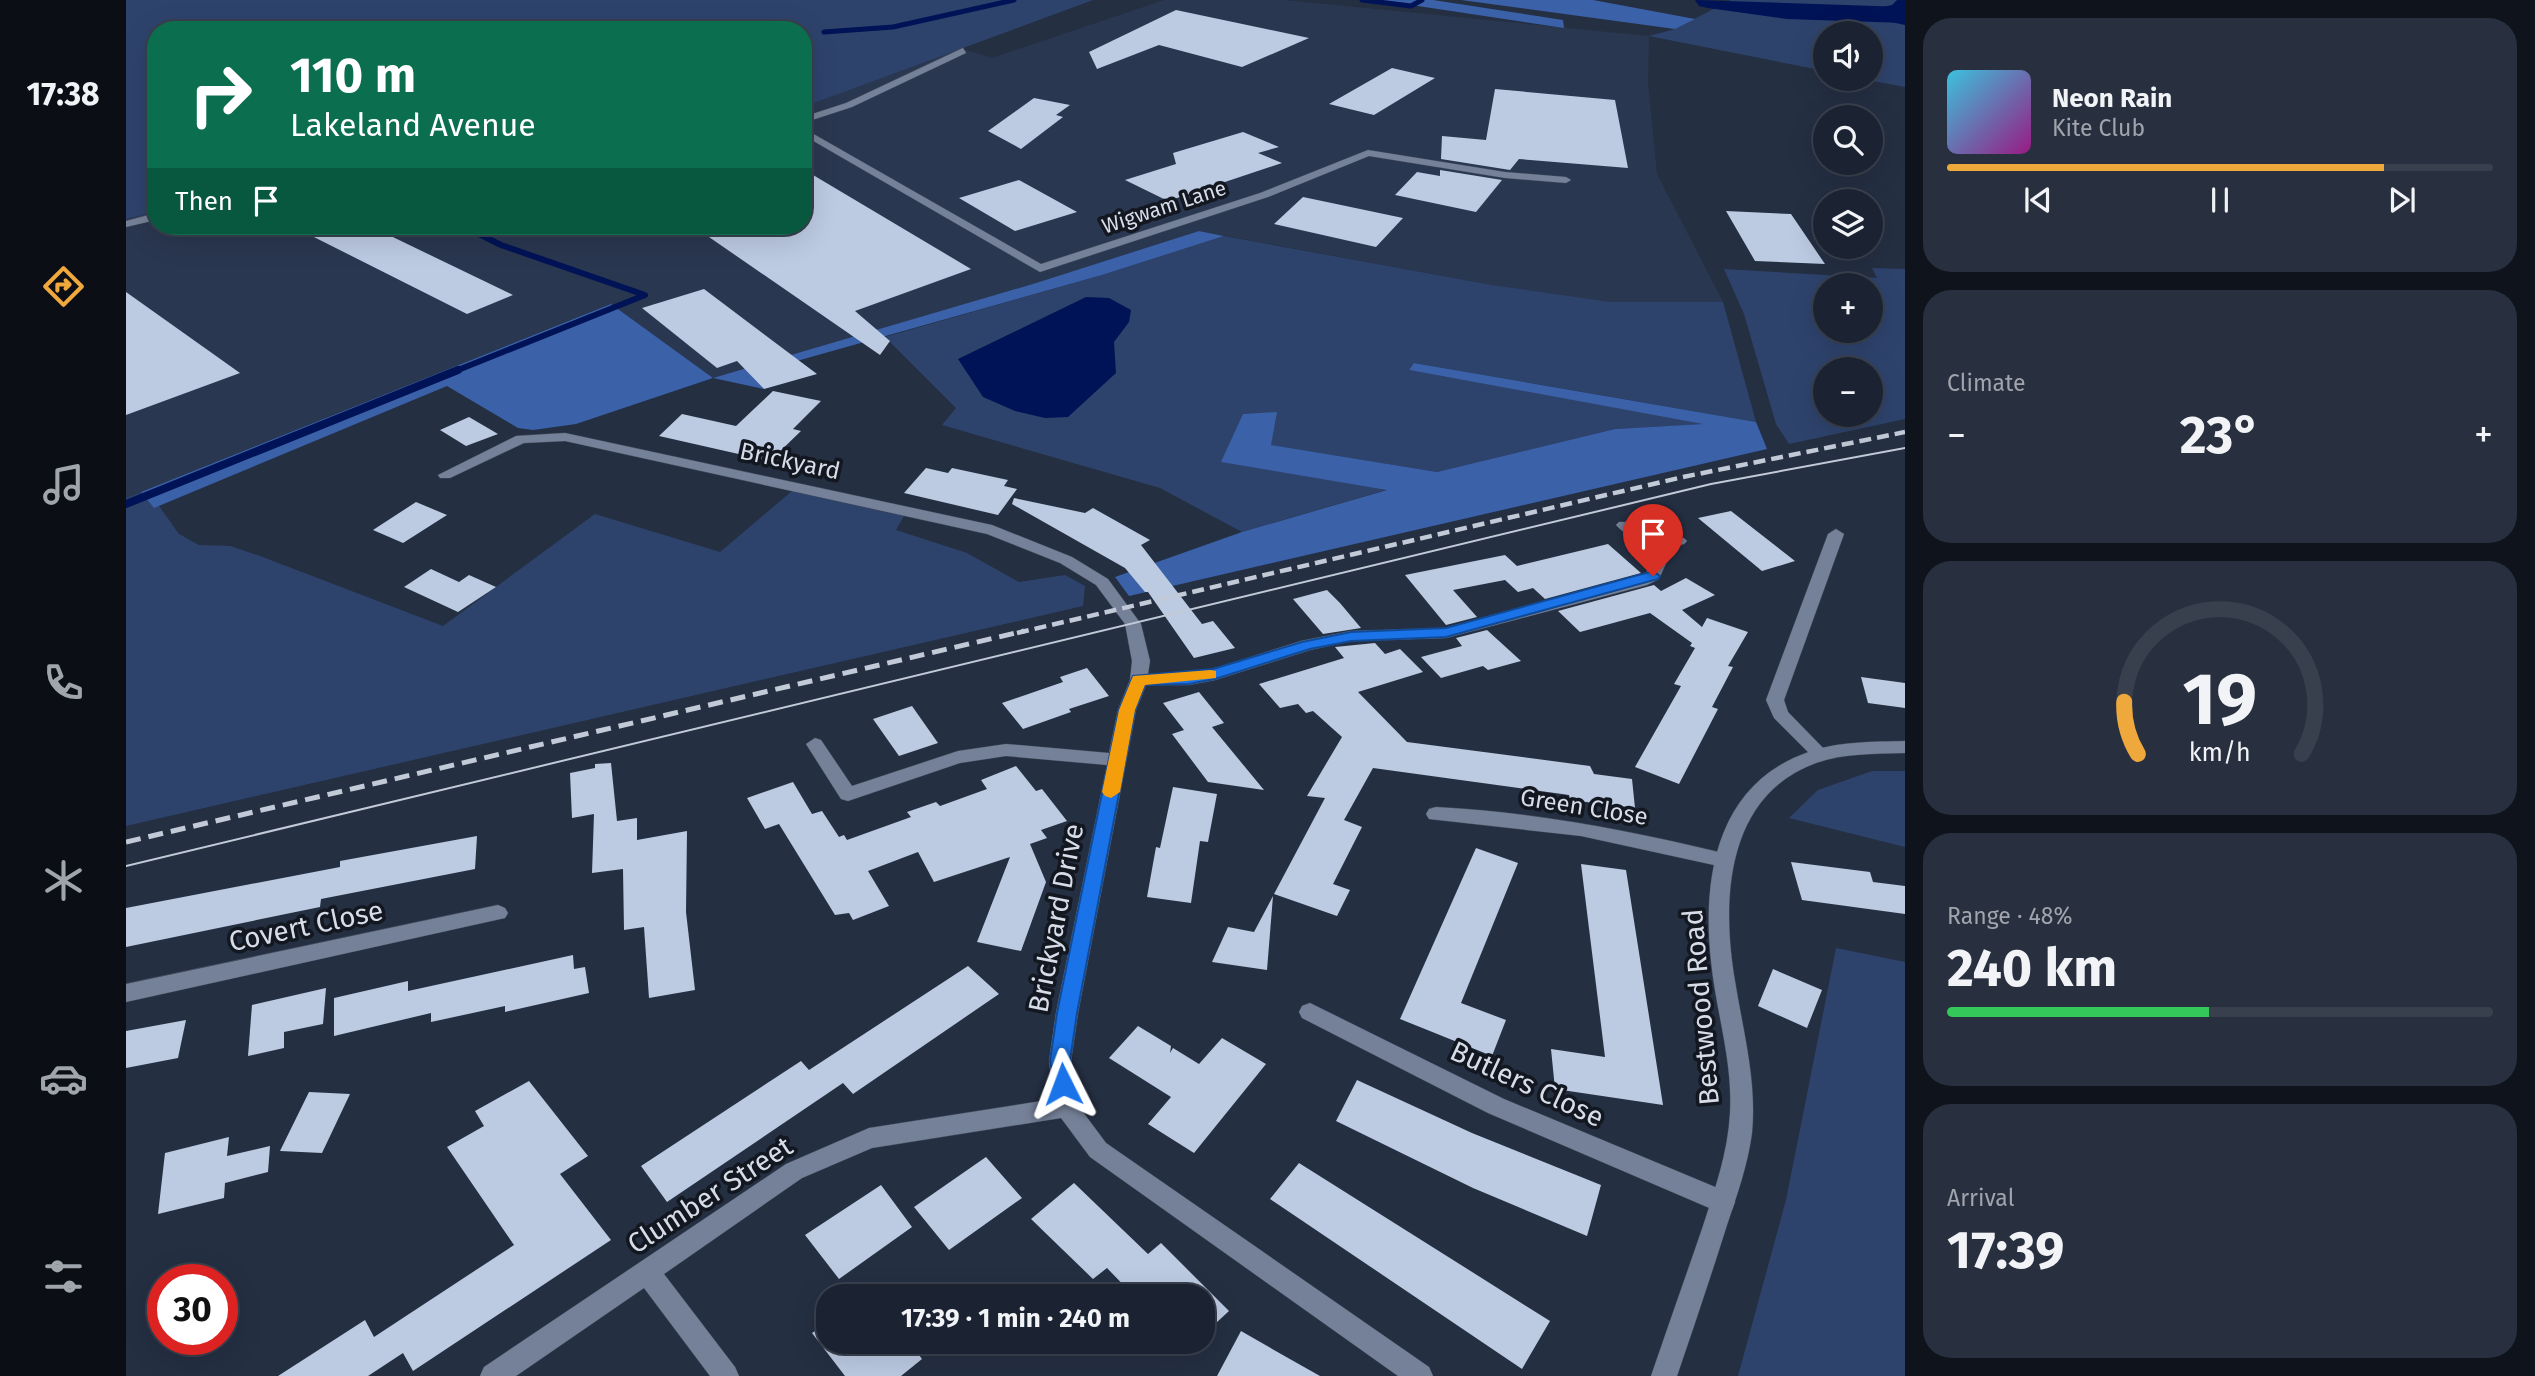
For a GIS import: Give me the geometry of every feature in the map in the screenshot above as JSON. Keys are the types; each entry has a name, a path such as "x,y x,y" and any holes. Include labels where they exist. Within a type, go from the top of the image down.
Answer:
{"street":[{"path":"812,117 849,105 963,51"},
{"name":"Wigwam Lane","path":"812,136 1040,268 1264,195 1368,153 1479,172 1566,180"},
{"path":"126,224 147,218"},
{"name":"Brickyard","path":"445,475 521,439 565,437 992,530 1066,560 1102,582 1115,597"},
{"path":"1139,680 1189,679 1215,674 1307,645 1351,636 1458,629 1640,582 1653,576 1659,561 1650,547 1624,525"},
{"path":"1819,753 1780,714 1776,700 1836,534"},
{"path":"1650,547 1679,541"},
{"name":"Brickyard Drive","path":"1115,597 1133,624 1141,661 1139,680 1127,710 1067,1013 1060,1061 1066,1107 1098,1150 1420,1376"},
{"path":"815,744 848,794 958,757 1006,750 1117,760"},
{"name":"Bestwood Road","path":"1664,1376 1723,1202 1740,1134 1741,1077 1721,960 1719,914 1723,860 1744,806 1760,786 1790,765 1819,753 1848,747 1905,747"},
{"name":"Green Close","path":"1436,814 1561,824 1626,835 1723,860"},
{"name":"Covert Close","path":"126,993 498,913"},
{"name":"Butlers Close","path":"1310,1012 1496,1106 1723,1202"},
{"name":"Clumber Street","path":"493,1376 794,1171 869,1138 1066,1107"},
{"path":"647,1272 726,1376"}],"shaded area":[{"path":"126,0 1093,0 812,104 812,21 147,21 147,214 126,219"},
{"path":"1164,0 1284,0 1649,36 1648,84 1657,174 1723,302 1611,302 1492,285 1199,231 1036,283 713,378 611,304 126,498 126,219 147,214 147,235 812,235 812,104 960,48 992,58"},
{"path":"1378,0 1433,0 1563,20 1564,28"},
{"path":"1461,0 1593,0 1695,19 1675,29"},
{"path":"1731,0 1905,0 1905,87 1883,83 1883,21 1813,21 1813,69 1649,36 1675,29"},
{"path":"1897,0 1905,0 1905,25 1864,16 1860,12 1892,5"},
{"path":"1199,231 1224,236 1102,275 750,374 764,389 713,378 1036,283"},
{"path":"1224,236 1492,285 1611,302 1723,302 1756,422 1415,363 1409,370 1707,424 1615,429 1437,472 1270,445 1222,462 1389,489 1242,532 1160,488 942,425 956,408 885,337 1102,275"},
{"path":"1872,268 1905,269 1905,419 1883,424 1883,357 1813,357 1813,427 1868,427 1789,444 1776,424 1744,314 1724,269 1813,274 1813,343 1883,343 1883,273 1874,273"},
{"path":"1086,297 1109,298 1131,310 1129,322 1114,342 1116,373 1068,417 1045,418 1015,411 983,397 958,359"},
{"path":"611,304 713,378 576,424 533,430 518,428 447,386 154,508 141,492"},
{"path":"1414,363 1756,422 1767,449 1129,596 1115,577 1242,532 1387,490 1221,462 1243,414 1277,412 1271,445 1437,472 1615,429 1703,424 1409,370"},
{"path":"792,491 904,516 896,530 967,553 1019,582 1065,575 1085,586 1083,606 126,826 126,498 141,492 159,506 179,534 199,545 230,546 443,626 595,514 720,552"},
{"path":"1872,771 1905,771 1905,847 1789,818 1818,790"},
{"path":"1836,948 1905,962 1905,1376 1738,1376 1786,1200"}],"building":[{"path":"1176,10 1309,38 1242,67 1159,45 1097,69 1089,52"},
{"path":"1392,68 1435,78 1374,115 1329,104"},
{"path":"1495,89 1615,100 1628,168 1519,159 1510,170 1441,159 1442,136 1486,140"},
{"path":"1034,98 1070,105 1056,115 1063,117 1021,149 988,131"},
{"path":"1243,132 1279,147 1258,153 1282,163 1168,201 1125,180 1176,164 1173,153"},
{"path":"1440,170 1502,180 1476,212 1395,195 1417,172 1440,176"},
{"path":"812,174 971,269 855,311 890,341 880,355 706,235 812,235"},
{"path":"1019,180 1077,212 1015,231 959,198"},
{"path":"1303,197 1403,218 1376,247 1274,224"},
{"path":"1726,211 1791,214 1813,246 1813,259 1822,259 1825,264 1755,261"},
{"path":"310,235 389,235 513,295 467,314"},
{"path":"704,289 817,374 764,389 737,361 717,368 642,308"},
{"path":"126,292 240,373 126,415"},
{"path":"773,391 821,401 793,429 801,431 770,461 659,436 682,414 736,426"},
{"path":"469,417 498,434 466,446 440,430"},
{"path":"926,468 948,473 952,468 1008,480 1004,486 1017,489 998,515 904,493"},
{"path":"1014,498 1085,513 1093,508 1150,540 1141,545 1202,624 1213,621 1235,648 1194,658 1148,592 1145,592 1125,568 1012,504"},
{"path":"416,502 447,515 403,543 373,530"},
{"path":"1731,511 1795,561 1762,571 1698,518"},
{"path":"1608,544 1641,573 1545,599 1533,588 1518,592 1505,580 1453,590 1477,617 1446,625 1405,575 1505,555 1517,566"},
{"path":"431,569 459,582 469,575 496,587 458,612 404,587"},
{"path":"1686,578 1715,595 1682,610 1702,627 1707,618 1748,632 1728,666 1733,667 1712,707 1718,709 1679,784 1635,767 1681,686 1674,684 1695,648 1690,646 1692,643 1650,613 1580,632 1558,611 1654,585 1661,591"},
{"path":"1327,590 1361,628 1323,634 1293,599"},
{"path":"1487,630 1521,661 1488,670 1483,666 1441,678 1421,657 1462,646 1456,638"},
{"path":"1375,643 1385,654 1400,649 1423,672 1358,692 1407,742 1590,766 1594,774 1632,779 1635,808 1570,800 1569,795 1373,768 1344,820 1362,827 1333,884 1350,890 1337,916 1274,894 1325,798 1307,796 1342,737 1313,711 1306,713 1298,704 1280,708 1259,684 1344,658 1335,647"},
{"path":"1087,668 1109,696 1069,709 1071,712 1023,729 1002,703 1063,682 1060,677"},
{"path":"1861,677 1905,683 1905,708 1868,703"},
{"path":"1199,692 1224,723 1212,727 1264,790 1208,782 1172,734 1184,730 1163,703"},
{"path":"912,706 938,743 899,756 873,719"},
{"path":"611,763 617,821 637,818 637,840 687,831 686,912 695,990 649,998 644,927 624,930 623,869 592,873 594,814 572,818 570,773 595,768 595,764"},
{"path":"1016,766 1036,791 1042,789 1067,821 1041,830 1047,838 1030,844 1046,882 1021,951 977,942 1010,857 934,882 918,852 868,871 889,906 853,920 849,913 835,915 779,824 765,829 747,798 793,782 812,814 822,811 839,837 844,835 847,840 911,817 907,812 936,802 940,806 987,789 981,780"},
{"path":"1173,787 1217,794 1208,842 1200,841 1191,903 1147,897 1156,847 1160,848"},
{"path":"477,836 475,869 321,899 320,907 126,947 126,908 340,867 340,861"},
{"path":"1476,848 1518,863 1461,1003 1506,1020 1492,1056 1400,1019"},
{"path":"1791,862 1870,872 1873,882 1905,886 1905,914 1802,900"},
{"path":"1581,864 1626,870 1663,1105 1555,1089 1551,1049 1605,1057"},
{"path":"1273,896 1267,970 1212,962 1228,927 1254,932"},
{"path":"573,955 574,969 585,967 589,993 505,1012 505,1006 431,1022 431,1013 334,1036 334,998 408,981 408,991"},
{"path":"968,966 999,994 853,1094 843,1083 667,1202 641,1166 801,1061 809,1070"},
{"path":"1773,969 1822,990 1807,1028 1758,1006"},
{"path":"326,988 323,1024 284,1032 284,1048 248,1056 252,1005"},
{"path":"186,1020 178,1058 126,1068 126,1031"},
{"path":"1138,1026 1171,1046 1170,1053 1173,1048 1199,1064 1222,1038 1266,1064 1194,1153 1148,1124 1171,1097 1109,1058"},
{"path":"1357,1080 1472,1133 1601,1185 1587,1236 1473,1188 1336,1121"},
{"path":"529,1081 588,1156 560,1174 611,1240 413,1371 403,1353 368,1376 278,1376 365,1320 374,1337 514,1245 447,1147 484,1126 475,1111"},
{"path":"309,1092 350,1094 322,1153 280,1151"},
{"path":"229,1137 227,1156 270,1146 268,1172 225,1183 224,1198 158,1214 165,1153"},
{"path":"986,1157 1022,1198 949,1250 914,1207"},
{"path":"1299,1163 1550,1321 1522,1369 1270,1199"},
{"path":"1074,1183 1148,1254 1161,1243 1202,1284 1122,1284 1107,1268 1093,1279 1031,1219"},
{"path":"881,1185 912,1227 839,1279 805,1235"},
{"path":"1215,1297 1229,1311 1215,1324"},
{"path":"1241,1331 1281,1354 1320,1376 1217,1376"},
{"path":"828,1354 918,1354 922,1359 901,1376 845,1376"}],"waterway":[{"path":"824,32 893,27 1014,0"},
{"path":"1362,0 1411,6 1422,0"},
{"path":"1708,0 1787,11 1905,15"},
{"path":"453,372 645,295 501,245 481,235"},
{"path":"126,504 458,370"}],"tram line":[{"path":"126,866 1711,484 1905,448"}],"railway":[{"path":"1017,633 1683,477 1905,432"},
{"path":"126,842 1024,631"}],"slow traffic":[{"path":"1111,792 1127,710 1139,680 1189,679 1211,675"}],"route":[{"path":"1063,1084 1060,1061 1067,1013 1127,710 1139,680 1189,679 1215,674 1307,645 1351,636 1446,632 1640,582 1653,576"}]}
